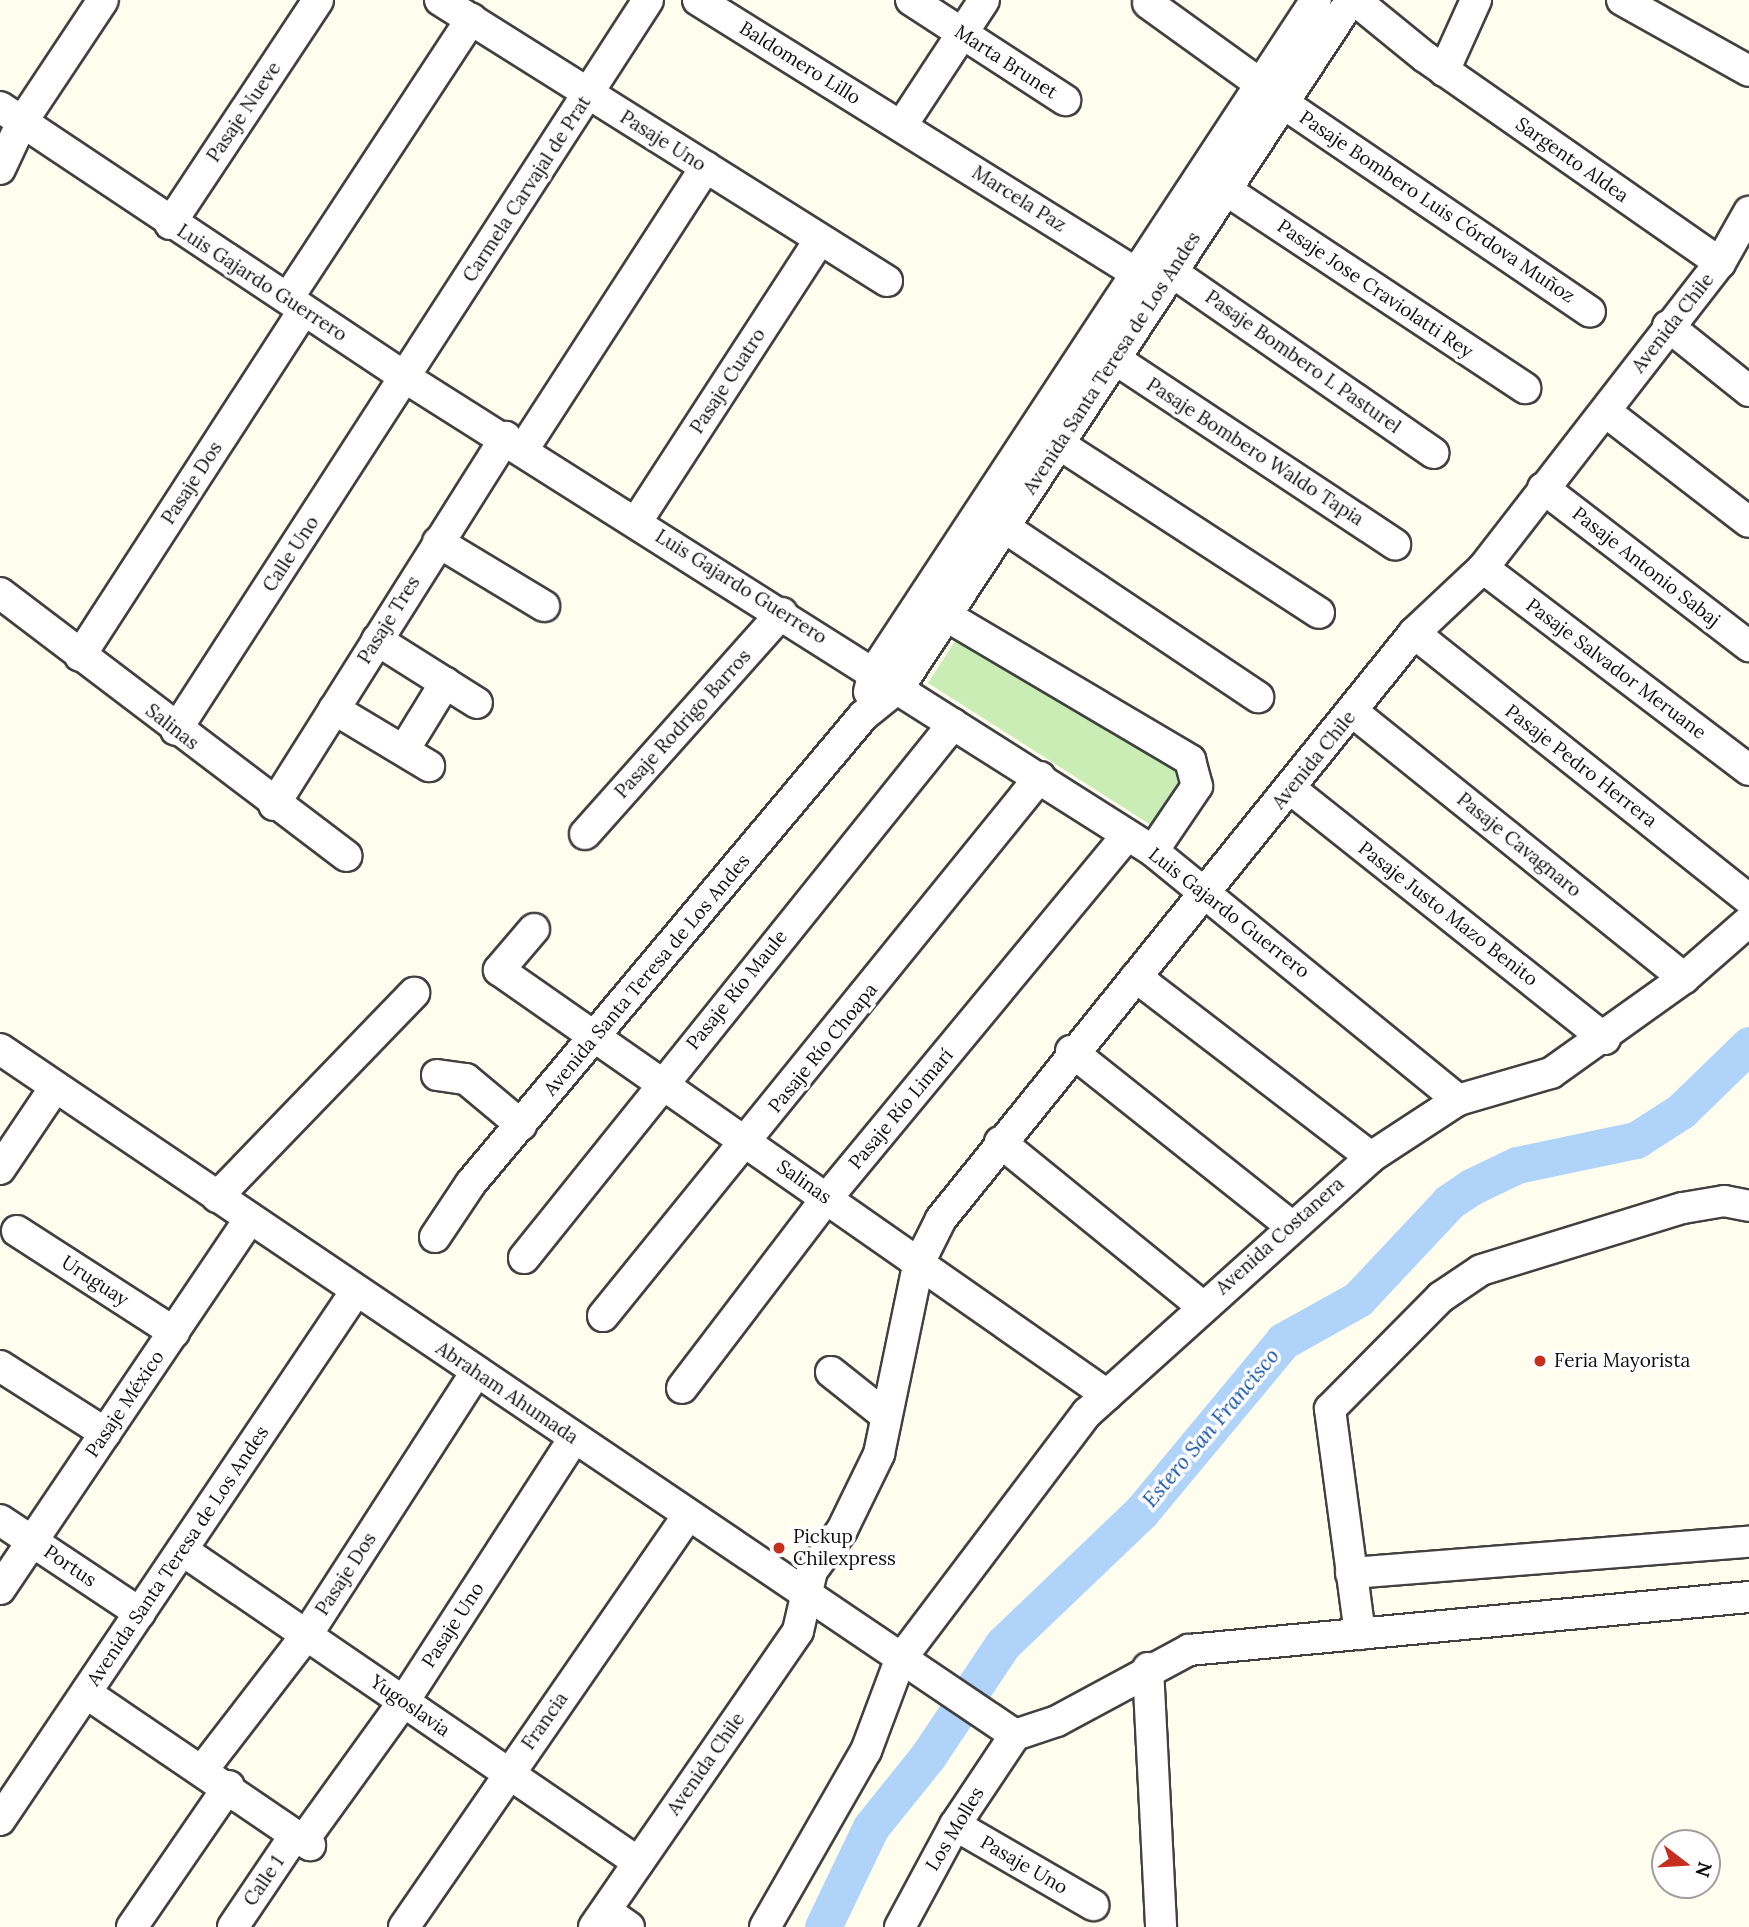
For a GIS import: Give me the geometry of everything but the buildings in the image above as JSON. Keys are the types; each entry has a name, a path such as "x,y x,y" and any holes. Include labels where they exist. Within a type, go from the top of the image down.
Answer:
{"street":[{"path":"0,169 7,119 103,0"},
{"name":"Pasaje Nueve","path":"170,223 318,0"},
{"name":"Pasaje Uno","path":"440,0 819,241 887,281"},
{"name":"Baldomero Lillo","path":"698,0 902,125"},
{"name":"Marta Brunet","path":"911,0 1065,100"},
{"path":"902,125 984,0"},
{"name":"Avenida Santa Teresa de Los Andes","path":"435,1237 521,1125 863,716 1136,273 1316,0"},
{"path":"1435,64 1476,0"},
{"path":"1622,0 1749,71"},
{"name":"Carmela Carvajal de Prat","path":"406,378 644,2"},
{"path":"1148,3 1259,83"},
{"name":"Avenida Santa Teresa de Los Andes","path":"886,680 945,615 1283,103 1343,3"},
{"name":"Sargento Aldea","path":"1343,3 1733,258"},
{"name":"Pasaje Dos","path":"80,656 471,19"},
{"name":"Pasaje Bombero Luis Córdova Muñoz","path":"1283,103 1590,312"},
{"name":"Luis Gajardo Guerrero","path":"7,119 296,304 406,378 515,443 1153,851 1205,890 1458,1100"},
{"name":"Marcela Paz","path":"902,125 1136,273"},
{"name":"Pasaje Tres","path":"274,805 438,542 515,443 706,167"},
{"name":"Pasaje Jose Craviolatti Rey","path":"1226,190 1525,388"},
{"name":"Avenida Chile","path":"610,1922 638,1862 798,1631 813,1571 842,1530 879,1454 918,1265 941,1219 1071,1051 1292,790 1414,633 1483,568 1543,488 1606,412 1668,326 1733,258 1749,212"},
{"name":"Pasaje Cuatro","path":"637,521 819,241"},
{"name":"Pasaje Bombero L Pasturel","path":"1172,272 1433,453"},
{"path":"1668,326 1749,391"},
{"name":"Pasaje Bombero Waldo Tapia","path":"1115,359 1395,544"},
{"name":"Calle Uno","path":"176,730 406,378"},
{"path":"1606,412 1749,522"},
{"path":"1059,444 1319,613"},
{"name":"Pasaje Antonio Sabaj","path":"1543,488 1749,646"},
{"path":"1004,527 1258,697"},
{"path":"438,542 544,606"},
{"name":"Pasaje Salvador Meruane","path":"1483,568 1749,769"},
{"name":"Salinas","path":"0,593 274,805 347,856"},
{"name":"Pasaje Rodrigo Barros","path":"585,834 782,613"},
{"path":"945,615 1190,760 1197,786 1153,851"},
{"name":"Pasaje Pedro Herrera","path":"1414,633 1749,899"},
{"path":"377,640 477,703"},
{"path":"334,709 417,758 445,683"},
{"name":"Pasaje Cavagnaro","path":"1353,712 1685,978"},
{"name":"Pasaje Río Maule","path":"524,1258 953,724"},
{"name":"Pasaje Río Choapa","path":"603,1316 748,1142 1040,777"},
{"name":"Pasaje Justo Mazo Benito","path":"1292,790 1605,1039"},
{"name":"Pasaje Río Limarí","path":"682,1388 827,1198 1127,836"},
{"name":"Avenida Costanera","path":"765,1927 866,1751 900,1660 1107,1395 1290,1225 1371,1157 1458,1100 1551,1073 1605,1039 1685,978 1749,921"},
{"name":"Salinas","path":"534,929 499,970 663,1082 918,1265 1107,1395"},
{"path":"1136,977 1371,1157"},
{"path":"217,1197 414,993"},
{"name":"Abraham Ahumada","path":"0,1049 900,1660 1005,1728"},
{"path":"1071,1051 1290,1225"},
{"path":"437,1075 466,1079 521,1125"},
{"path":"0,1169 55,1087"},
{"path":"1000,1142 1202,1306"},
{"path":"1360,1634 1327,1415 1441,1297 1481,1270 1683,1208 1724,1201 1749,1206"},
{"name":"Pasaje México","path":"0,1589 250,1219"},
{"name":"Uruguay","path":"17,1231 174,1332"},
{"name":"Avenida Santa Teresa de Los Andes","path":"0,1820 356,1291"},
{"path":"0,1366 105,1433"},
{"name":"Pasaje Dos","path":"204,1768 308,1633 475,1372"},
{"path":"831,1372 885,1415"},
{"name":"Pasaje Uno","path":"302,1841 404,1701 574,1438"},
{"name":"Francia","path":"404,1927 688,1516"},
{"name":"Portus","path":"0,1520 140,1613"},
{"path":"1351,1573 1749,1542"},
{"name":"Yugoslavia","path":"182,1550 308,1633 508,1775 638,1862"},
{"path":"1005,1728 1057,1721 1148,1668 1189,1650 1749,1598"},
{"path":"1148,1668 1161,1927"},
{"path":"86,1692 204,1768 302,1841"},
{"name":"Los Molles","path":"900,1927 1005,1728"},
{"path":"132,1927 229,1786"},
{"name":"Pasaje Uno","path":"955,1825 1093,1905"},
{"name":"Calle 1","path":"233,1927 302,1841"}],"green space":[{"path":"961,632 1191,768 1162,832 928,683"}],"waterway":[{"name":"Estero San Francisco","path":"823,1927 871,1827 928,1756 1003,1644 1142,1511 1283,1341 1358,1299 1449,1202 1471,1187 1517,1165 1636,1140 1681,1111 1749,1045"}],"place":[{"name":"Feria Mayorista","path":"1540,1361"},
{"name":"Pickup Chilexpress","path":"779,1548"}]}
